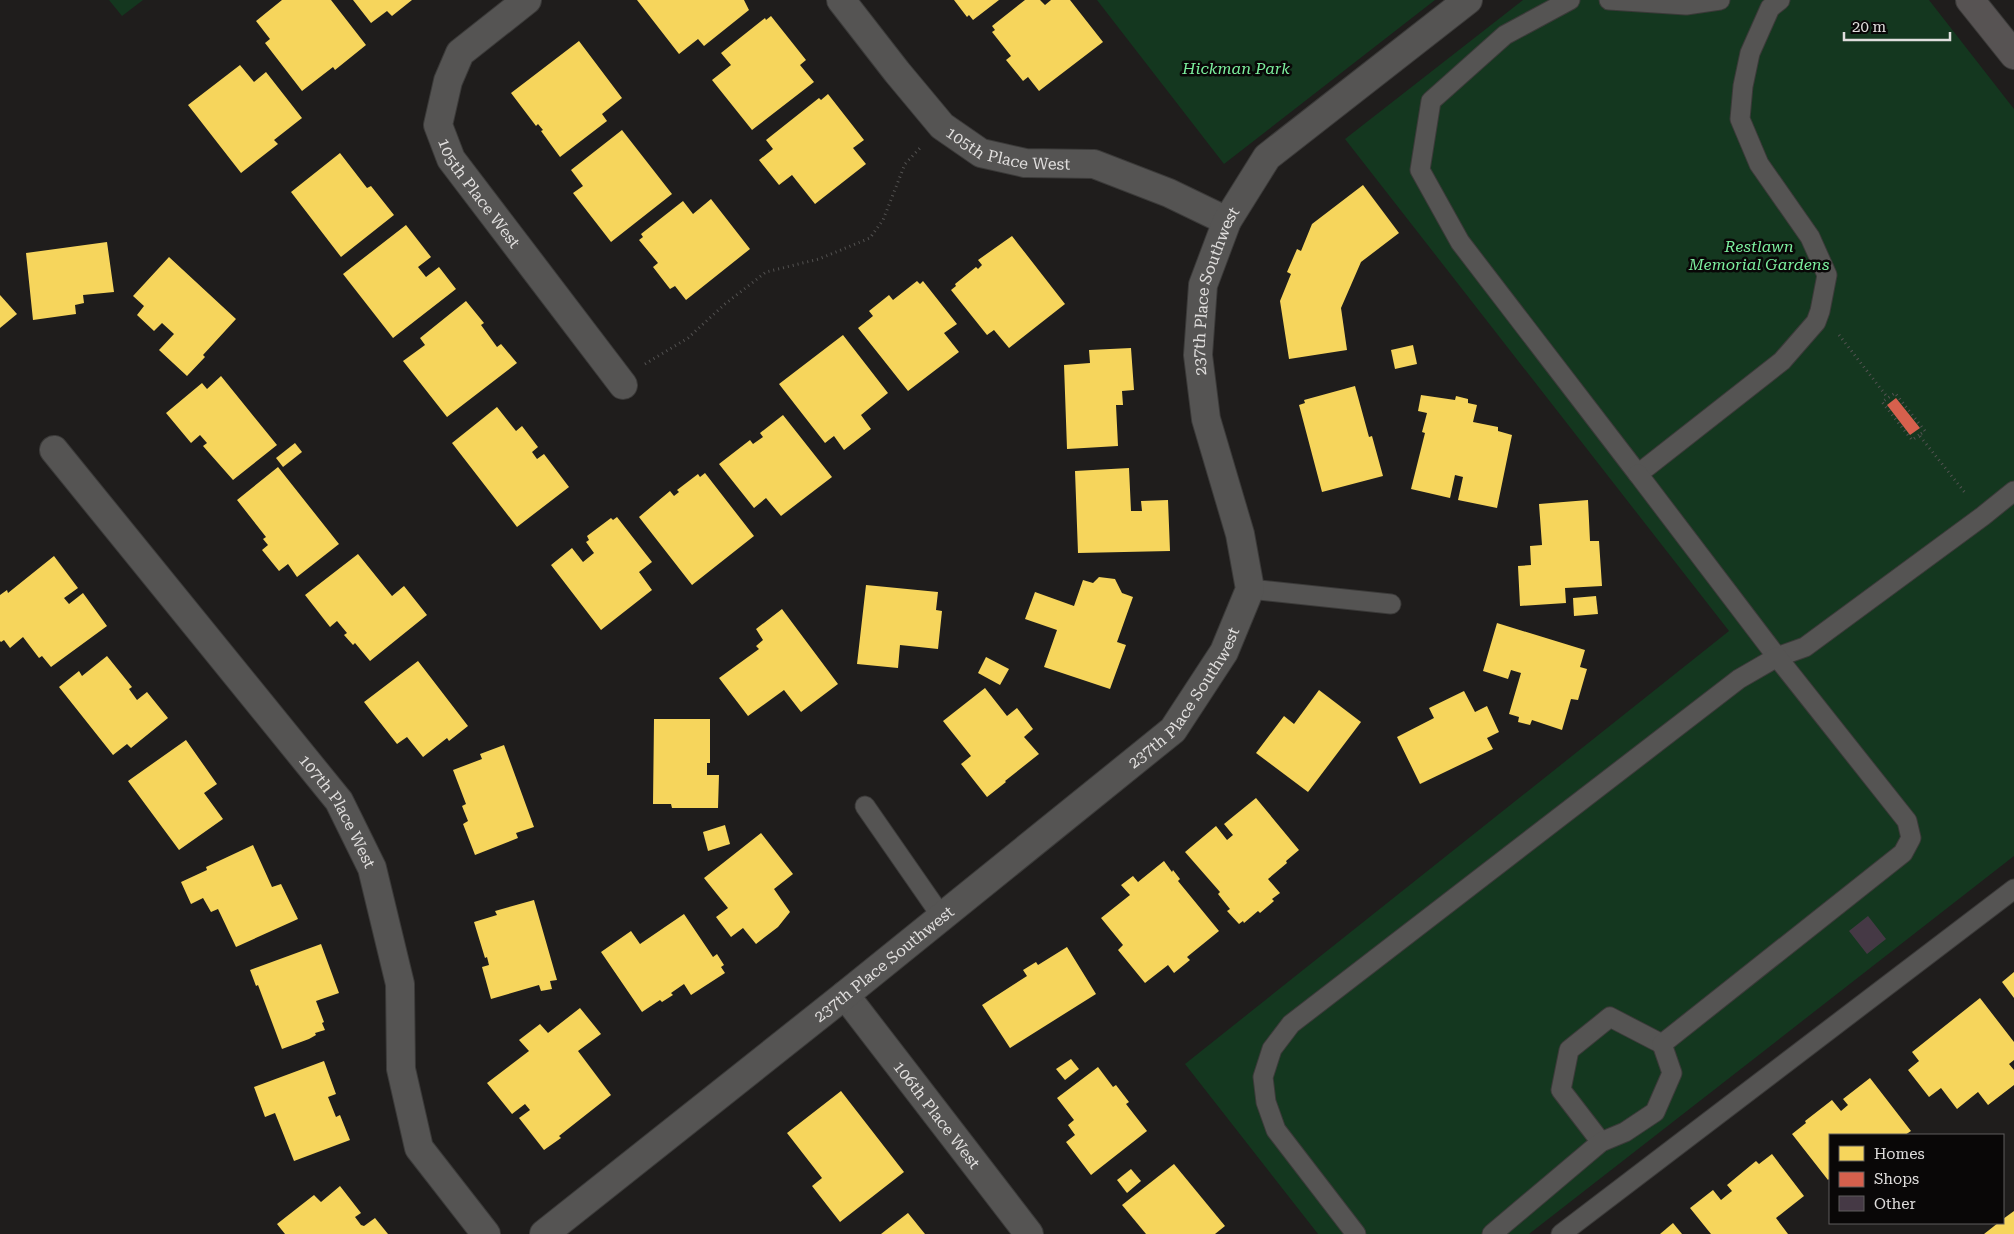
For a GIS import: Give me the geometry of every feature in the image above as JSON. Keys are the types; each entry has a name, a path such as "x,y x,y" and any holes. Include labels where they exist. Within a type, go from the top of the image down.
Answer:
{"street":[{"name":"105th Place West","path":"527,0 460,53 448,81 438,125 451,159 621,382"},
{"name":"105th Place West","path":"841,0 896,72 942,126 981,153 1025,163 1094,164 1169,193 1227,221"},
{"name":"237th Place Southwest","path":"544,1234 845,995 1173,730 1224,652 1250,589 1240,534 1206,418 1198,355 1204,285 1227,221 1267,158 1468,0"},
{"path":"1970,0 2014,55"},
{"name":"107th Place West","path":"54,450 339,801 372,868 400,984 401,1069 419,1148 486,1234"},
{"name":"106th Place West","path":"845,995 1028,1234"}],"lane":[{"path":"1570,0 1505,35 1431,101 1420,170 1460,242 1777,657 1908,822 1911,838 1903,853 1662,1044"},
{"path":"1609,0 1686,5 1720,0"},
{"path":"1638,474 1782,361 1816,322 1820,311 1828,275 1810,237 1759,164 1740,119 1743,86 1750,53 1770,8 1780,0"},
{"path":"1356,1234 1276,1130 1266,1102 1263,1077 1272,1049 1291,1024 1739,679 1777,657 1805,647 2014,491"},
{"path":"1250,589 1391,604"},
{"path":"865,806 942,917"},
{"path":"1561,1234 2014,888"},
{"path":"1492,1234 1601,1142 1625,1132 1655,1112 1672,1073 1662,1044 1610,1017 1569,1050 1561,1090 1601,1142"}],"path":[{"path":"621,382 688,338 725,304 766,272 819,259 870,238 883,220 905,164 942,126"},
{"path":"1820,311 1888,398"},
{"path":"1895,393 1924,431 1912,440 1882,402 1888,398 1895,393"},
{"path":"1919,435 1983,516"}],"green space":[{"path":"109,0 143,0 122,16"},
{"name":"Hickman Park","path":"1097,0 1435,0 1224,164"},
{"name":"Restlawn Memorial Gardens","path":"1523,0 1929,0 2014,109 2014,856 1529,1234 1318,1234 1185,1064 1729,631 1345,139"}],"building: Homes":[{"path":"282,0 331,0 366,45 335,70 333,67 302,91 265,43 270,39 256,21"},
{"path":"353,0 412,0 392,16 387,11 371,23"},
{"path":"637,0 744,0 749,10 704,46 698,39 679,54"},
{"path":"954,0 999,0 973,20 969,15 967,17"},
{"path":"1025,0 1040,0 1045,5 1051,0 1070,0 1103,42 1039,91 1028,77 1023,81 1006,60 1011,56 992,32 995,30 992,26"},
{"path":"771,16 806,60 800,65 814,82 752,130 712,80 731,65 721,53 765,18 766,20"},
{"path":"579,41 622,98 602,114 607,121 560,157 541,131 543,130 538,124 536,126 511,93"},
{"path":"240,65 254,82 266,72 302,118 274,140 278,144 241,173 188,105"},
{"path":"828,94 864,140 853,148 866,164 815,204 792,175 779,185 759,160 773,149 766,140 819,98 821,100"},
{"path":"622,130 672,194 611,242 573,193 583,186 571,170"},
{"path":"340,153 367,188 371,186 394,215 341,257 291,192"},
{"path":"1363,185 1399,233 1361,262 1341,308 1347,350 1289,359 1280,301 1291,274 1287,272 1297,249 1301,251 1312,224"},
{"path":"711,199 750,249 686,300 675,286 670,289 653,267 658,263 639,240 643,237 641,234 683,201 693,214"},
{"path":"406,225 431,257 418,267 426,277 439,267 456,289 393,338 343,274"},
{"path":"1012,236 1065,304 1009,348 994,330 987,335 951,290 956,286 955,284 976,267 978,269 982,265 978,260"},
{"path":"107,242 114,292 83,295 84,303 75,305 76,314 33,320 26,253"},
{"path":"169,257 236,319 203,355 205,357 187,376 159,350 174,334 162,323 154,331 137,315 144,306 133,296"},
{"path":"917,281 920,284 923,281 957,324 944,333 959,352 908,391 858,328 873,316 869,311 889,295 893,300"},
{"path":"0,295 17,314 0,328"},
{"path":"466,301 484,323 481,325 497,347 501,344 517,363 447,417 403,361 425,345 420,338"},
{"path":"843,335 888,393 861,415 871,429 844,450 834,436 825,443 779,384"},
{"path":"1413,345 1417,364 1395,369 1391,350"},
{"path":"1131,348 1134,390 1122,391 1123,405 1116,405 1118,446 1067,449 1064,365 1090,363 1089,350"},
{"path":"221,376 277,445 233,480 203,446 207,443 200,435 191,443 166,413 202,383 207,389"},
{"path":"1355,386 1369,437 1372,436 1383,476 1322,492 1299,405 1305,403 1304,400"},
{"path":"1421,395 1455,400 1456,396 1468,399 1468,403 1477,405 1473,422 1498,427 1498,431 1512,435 1497,508 1458,500 1463,477 1455,475 1450,498 1411,489 1425,433 1422,432 1427,413 1418,411"},
{"path":"497,407 516,431 522,426 538,447 532,452 537,459 544,454 569,487 517,527 452,443"},
{"path":"783,415 832,477 781,516 766,498 754,508 719,464 750,440 753,444 763,437 760,433"},
{"path":"295,443 302,452 283,467 276,458"},
{"path":"278,467 339,544 297,577 288,564 279,571 262,550 268,545 263,539 266,537 237,500"},
{"path":"1129,468 1131,511 1142,511 1141,501 1168,500 1170,551 1078,553 1075,471"},
{"path":"705,473 754,536 692,585 639,517 670,491 674,496 679,492 677,490 698,474 700,477"},
{"path":"1588,500 1590,541 1599,541 1602,586 1565,588 1566,603 1520,606 1518,566 1531,565 1530,546 1542,545 1539,504"},
{"path":"617,517 652,562 639,572 652,590 601,630 551,565 572,548 583,562 594,553 586,542 589,540 587,536 611,518 613,520"},
{"path":"358,554 392,596 404,586 427,615 370,661 355,643 353,645 344,635 347,633 337,621 330,627 305,595"},
{"path":"54,556 78,588 64,598 69,604 83,593 107,626 51,667 42,656 39,658 23,637 10,648 4,640 0,641 0,595 7,590 8,593"},
{"path":"1099,577 1115,579 1122,593 1133,597 1117,642 1126,645 1110,689 1044,667 1057,630 1025,619 1035,592 1074,606 1083,580 1093,583"},
{"path":"866,585 938,592 936,610 942,611 938,649 900,645 898,668 857,664"},
{"path":"1596,596 1598,614 1574,616 1573,598"},
{"path":"782,609 838,684 801,712 784,690 748,716 719,678 759,649 756,646 763,640 756,629"},
{"path":"1497,623 1585,650 1580,667 1587,669 1578,700 1571,699 1562,730 1532,720 1530,725 1518,722 1519,717 1509,714 1521,673 1511,670 1508,679 1483,671"},
{"path":"107,656 132,687 129,689 137,700 147,692 168,718 131,748 127,744 113,755 59,687 79,671 82,676"},
{"path":"986,657 1009,669 1000,685 978,673"},
{"path":"418,661 468,726 449,741 447,738 423,757 407,737 397,744 364,702"},
{"path":"985,688 1007,716 1017,708 1033,729 1024,737 1039,754 987,797 961,764 971,756 943,721"},
{"path":"1319,690 1361,722 1308,792 1256,753 1284,716 1294,724"},
{"path":"1464,691 1475,712 1487,706 1499,732 1487,738 1493,749 1420,784 1397,737 1434,718 1429,708"},
{"path":"654,719 710,719 710,763 707,763 707,775 719,775 718,808 672,808 671,804 653,804"},
{"path":"186,740 217,784 204,793 223,819 179,850 128,781"},
{"path":"504,745 534,827 516,833 518,838 475,855 463,824 468,821 462,806 466,804 453,770 482,759 480,754"},
{"path":"1256,798 1299,850 1268,879 1280,893 1272,899 1274,901 1260,913 1258,911 1244,923 1243,921 1239,924 1227,911 1230,909 1218,894 1220,892 1185,852 1216,826 1227,840 1233,835 1224,824"},
{"path":"725,825 730,844 708,851 703,832"},
{"path":"761,833 793,874 774,889 790,912 778,927 756,944 743,928 731,937 716,917 728,908 704,878"},
{"path":"253,845 272,887 281,884 298,919 236,947 218,909 211,912 203,898 191,904 181,882 207,870 206,867"},
{"path":"1164,861 1172,872 1173,870 1180,879 1178,881 1219,931 1187,957 1190,960 1174,973 1168,965 1145,983 1118,950 1123,945 1101,918 1130,895 1121,885 1133,876 1138,882"},
{"path":"534,900 557,980 550,981 552,989 541,991 539,985 491,999 482,967 489,965 474,922 497,915 495,911"},
{"path":"684,914 713,957 717,954 724,965 721,967 725,973 691,995 684,984 671,993 673,995 662,1002 660,1000 642,1012 601,952 631,931 640,944"},
{"path":"321,944 339,993 316,1001 325,1030 315,1033 316,1035 309,1039 282,1049 258,985 256,986 250,970"},
{"path":"1067,947 1096,994 1010,1048 982,1005 1027,976 1023,970 1036,962 1038,965"},
{"path":"2014,972 2014,998 2002,982"},
{"path":"1980,998 2014,1042 2014,1060 2009,1064 2014,1070 2014,1085 1988,1105 1978,1092 1957,1109 1941,1088 1929,1097 1908,1070 1919,1061 1912,1052"},
{"path":"580,1008 601,1034 578,1051 611,1095 559,1136 561,1138 544,1150 519,1118 530,1110 525,1104 512,1114 487,1083 529,1051 519,1040 540,1024 548,1033"},
{"path":"1071,1059 1079,1069 1065,1080 1056,1069"},
{"path":"324,1061 336,1094 328,1097 336,1117 340,1115 350,1140 294,1161 275,1113 265,1117 254,1087"},
{"path":"1098,1067 1113,1087 1116,1085 1129,1102 1126,1104 1147,1131 1091,1175 1066,1142 1075,1135 1068,1125 1074,1120 1057,1098"},
{"path":"1870,1078 1911,1131 1906,1134 1829,1134 1828,1180 1792,1134 1832,1100 1841,1111 1848,1105 1843,1099"},
{"path":"841,1091 904,1172 840,1222 812,1186 822,1178 787,1133"},
{"path":"1772,1154 1804,1196 1776,1218 1788,1234 1711,1234 1690,1208 1713,1190 1721,1200 1732,1191 1727,1185 1756,1161 1759,1164"},
{"path":"1174,1164 1225,1226 1215,1234 1146,1234 1122,1205"},
{"path":"1131,1169 1141,1181 1127,1193 1117,1180"},
{"path":"340,1186 361,1213 355,1217 361,1225 364,1226 375,1218 388,1234 285,1234 277,1224 314,1195 321,1202"},
{"path":"2014,1211 2014,1234 1984,1234 1997,1224 2004,1224 2004,1218"},
{"path":"908,1213 925,1234 881,1234"},
{"path":"1673,1223 1682,1234 1660,1234"}],"building: Shops":[{"path":"1896,398 1920,428 1910,435 1887,405"}],"building: Other":[{"path":"1868,916 1886,939 1867,954 1849,931"}]}
